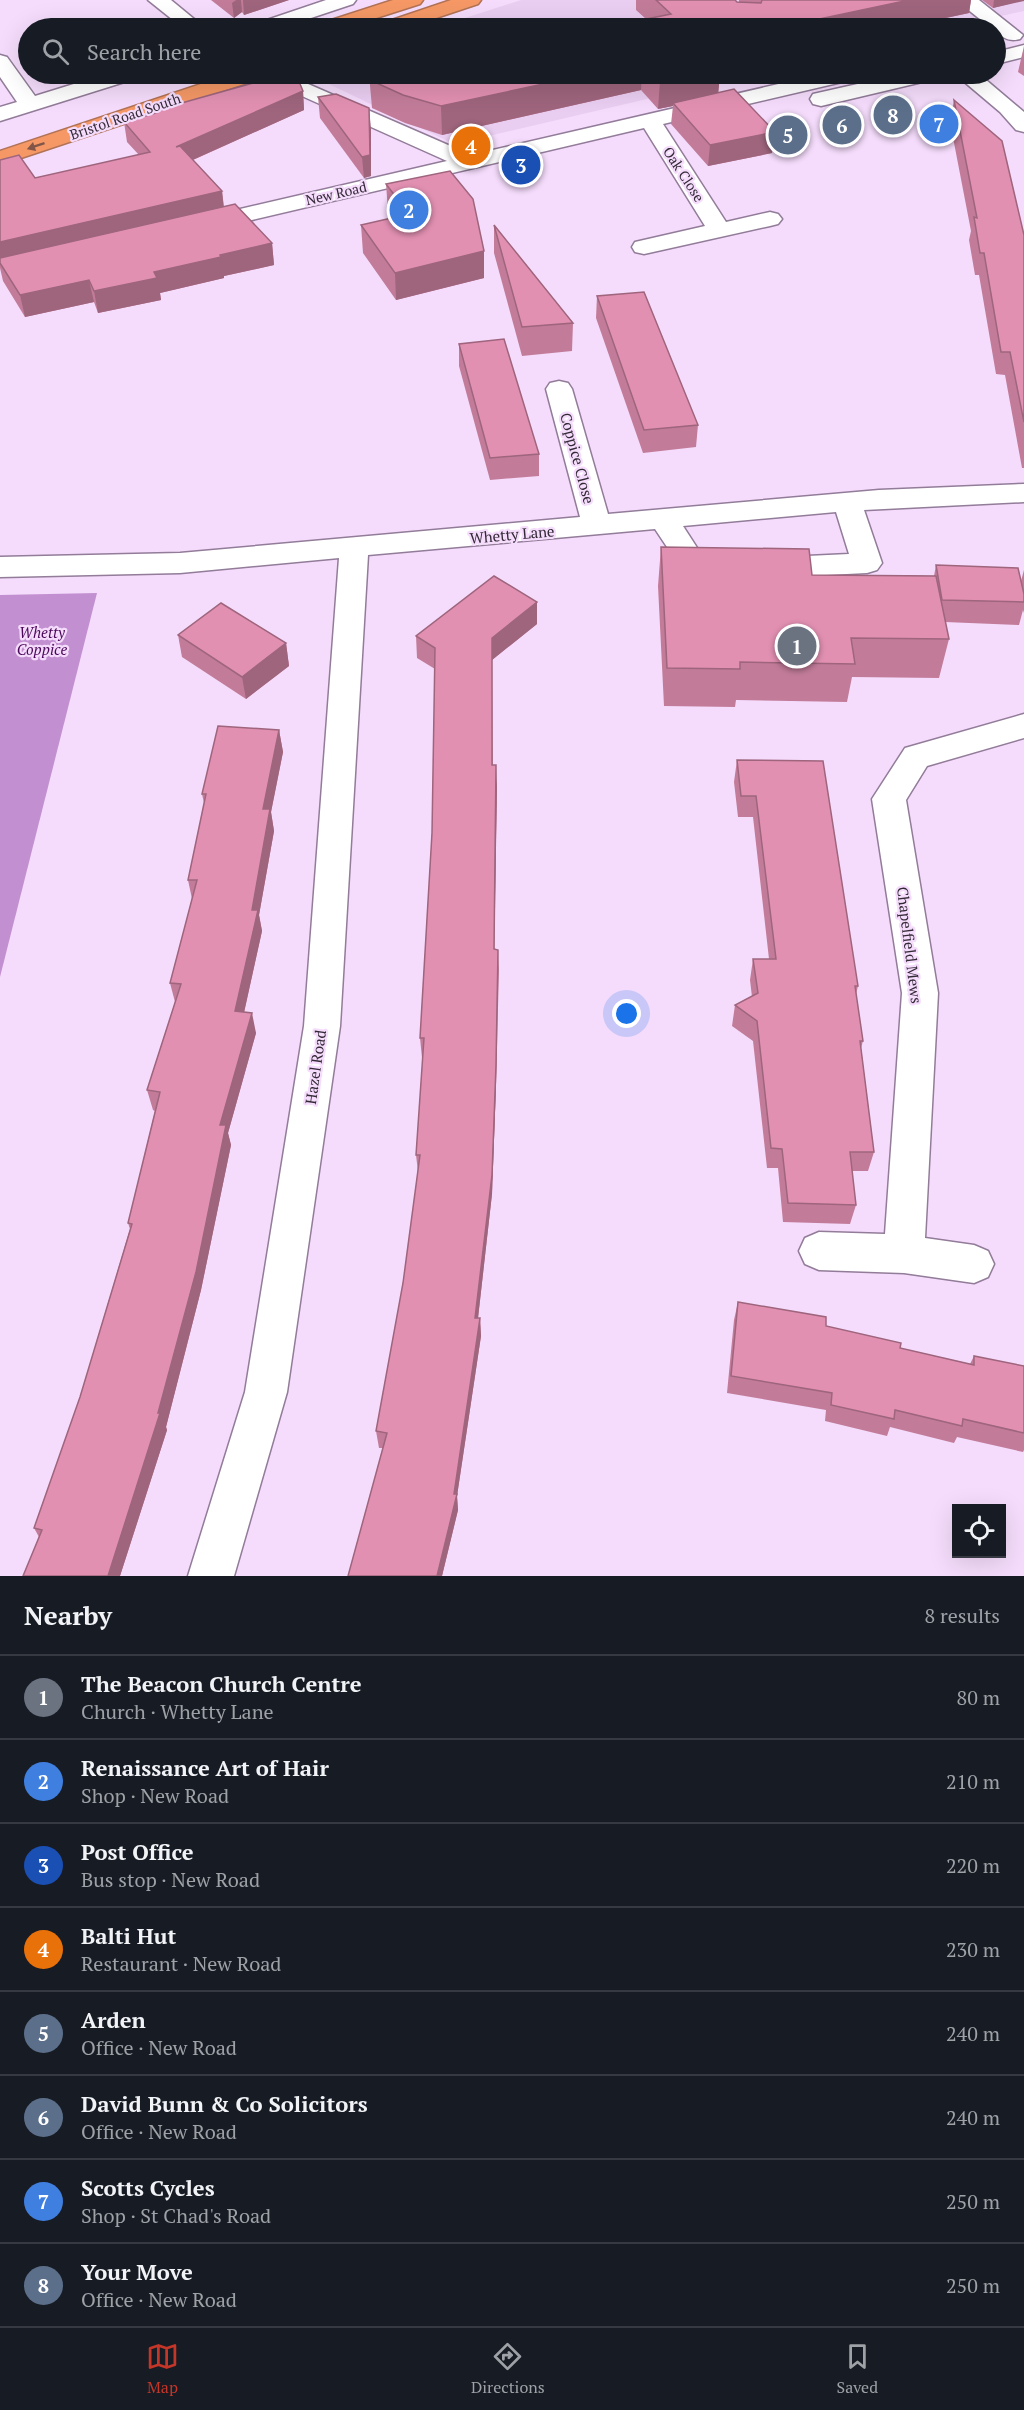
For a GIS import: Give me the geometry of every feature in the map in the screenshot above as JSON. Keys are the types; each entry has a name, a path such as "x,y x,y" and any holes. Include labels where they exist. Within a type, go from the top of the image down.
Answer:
{"highway":[{"path":"357,18 413,0"},
{"path":"416,18 471,0"},
{"name":"Bristol Road South","path":"0,135 158,84"},
{"name":"Bristol Road South","path":"0,158 221,84"}],"street":[{"path":"158,0 182,18"},
{"path":"292,18 346,0"},
{"path":"966,0 988,18"},
{"path":"0,61 30,105"},
{"path":"0,114 95,84"},
{"path":"294,84 468,162"},
{"name":"New Road","path":"174,231 715,104 784,84"},
{"path":"715,104 747,113 766,112 885,84"},
{"path":"979,84 1008,107 1024,125"},
{"name":"Oak Close","path":"649,119 719,229"},
{"path":"644,248 770,219"},
{"name":"Coppice Close","path":"559,389 597,526"},
{"name":"Whetty Lane","path":"0,567 180,562 847,502 1024,493"},
{"path":"664,520 697,570 867,563 847,502"},
{"name":"Hazel Road","path":"212,1576 266,1392 322,1026 354,548"},
{"name":"Chapelfield Mews","path":"904,1254 920,993 890,799 916,757 1024,726"},
{"path":"819,1251 904,1254 974,1264"}],"shaded area":[{"path":"521,0 1024,0 1024,11 992,18 465,18"},
{"path":"329,84 711,84 454,144"}],"green space":[{"name":"Whetty Coppice","path":"97,593 0,977 0,595"}],"building":[{"path":"656,0 735,0 761,3 762,0 909,0 824,18 651,18 671,14"},
{"path":"249,84 300,84 303,91 176,147 180,146 222,191 0,242 0,160 19,155 35,178 150,152 124,122 156,113 153,111"},
{"path":"379,84 543,84 441,106 403,95"},
{"path":"734,89 775,132 710,145 673,103"},
{"path":"336,94 369,108 370,155 362,157 318,97"},
{"path":"954,100 1002,141 1024,235 1024,422 1010,352 1001,352 984,253 980,253 974,217 977,218"},
{"path":"450,171 473,199 484,251 395,273 361,225 409,214 386,184"},
{"path":"235,204 272,243 154,272 157,278 94,291 89,280 20,295 0,263 0,258"},
{"path":"494,225 573,323 522,327"},
{"path":"644,292 698,425 644,430 597,296"},
{"path":"504,339 539,454 490,458 459,344"},
{"path":"661,547 809,549 812,575 936,576 949,639 851,638 855,664 740,662 740,669 667,668"},
{"path":"936,565 1018,568 1024,602 942,600"},
{"path":"494,576 537,602 492,638 492,765 496,765 494,949 498,950 492,1175 475,1318 480,1318 454,1494 457,1494 437,1576 348,1576 387,1433 376,1431 403,1283 420,1155 416,1155 424,1038 420,1038 432,833 435,648 416,636"},
{"path":"221,603 286,643 242,677 178,635"},
{"path":"218,726 279,730 263,809 270,809 252,910 258,910 235,1011 252,1013 220,1125 226,1125 196,1272 158,1413 160,1413 108,1576 23,1576 42,1530 34,1528 80,1397 132,1224 128,1223 160,1092 147,1090 181,984 170,983 197,880 188,880 206,794 202,794"},
{"path":"737,760 823,761 858,986 855,986 863,1041 860,1041 874,1152 850,1152 856,1205 788,1203 782,1149 771,1148 757,1021 735,1005 758,993 753,959 776,959 756,796 741,796"},
{"path":"738,1302 826,1317 826,1326 901,1343 900,1348 974,1365 974,1356 1024,1366 1024,1433 963,1419 962,1426 895,1410 894,1419 831,1405 832,1393 731,1376"}],"place":[{"name":"Your Move","path":"893,115"},
{"name":"Scotts Cycles","path":"939,124"},
{"name":"David Bunn & Co Solicitors","path":"842,125"},
{"name":"Arden","path":"788,135"},
{"name":"Balti Hut","path":"471,146"},
{"name":"Post Office","path":"521,165"},
{"name":"Renaissance Art of Hair","path":"409,210"},
{"name":"The Beacon Church Centre","path":"797,646"}]}
